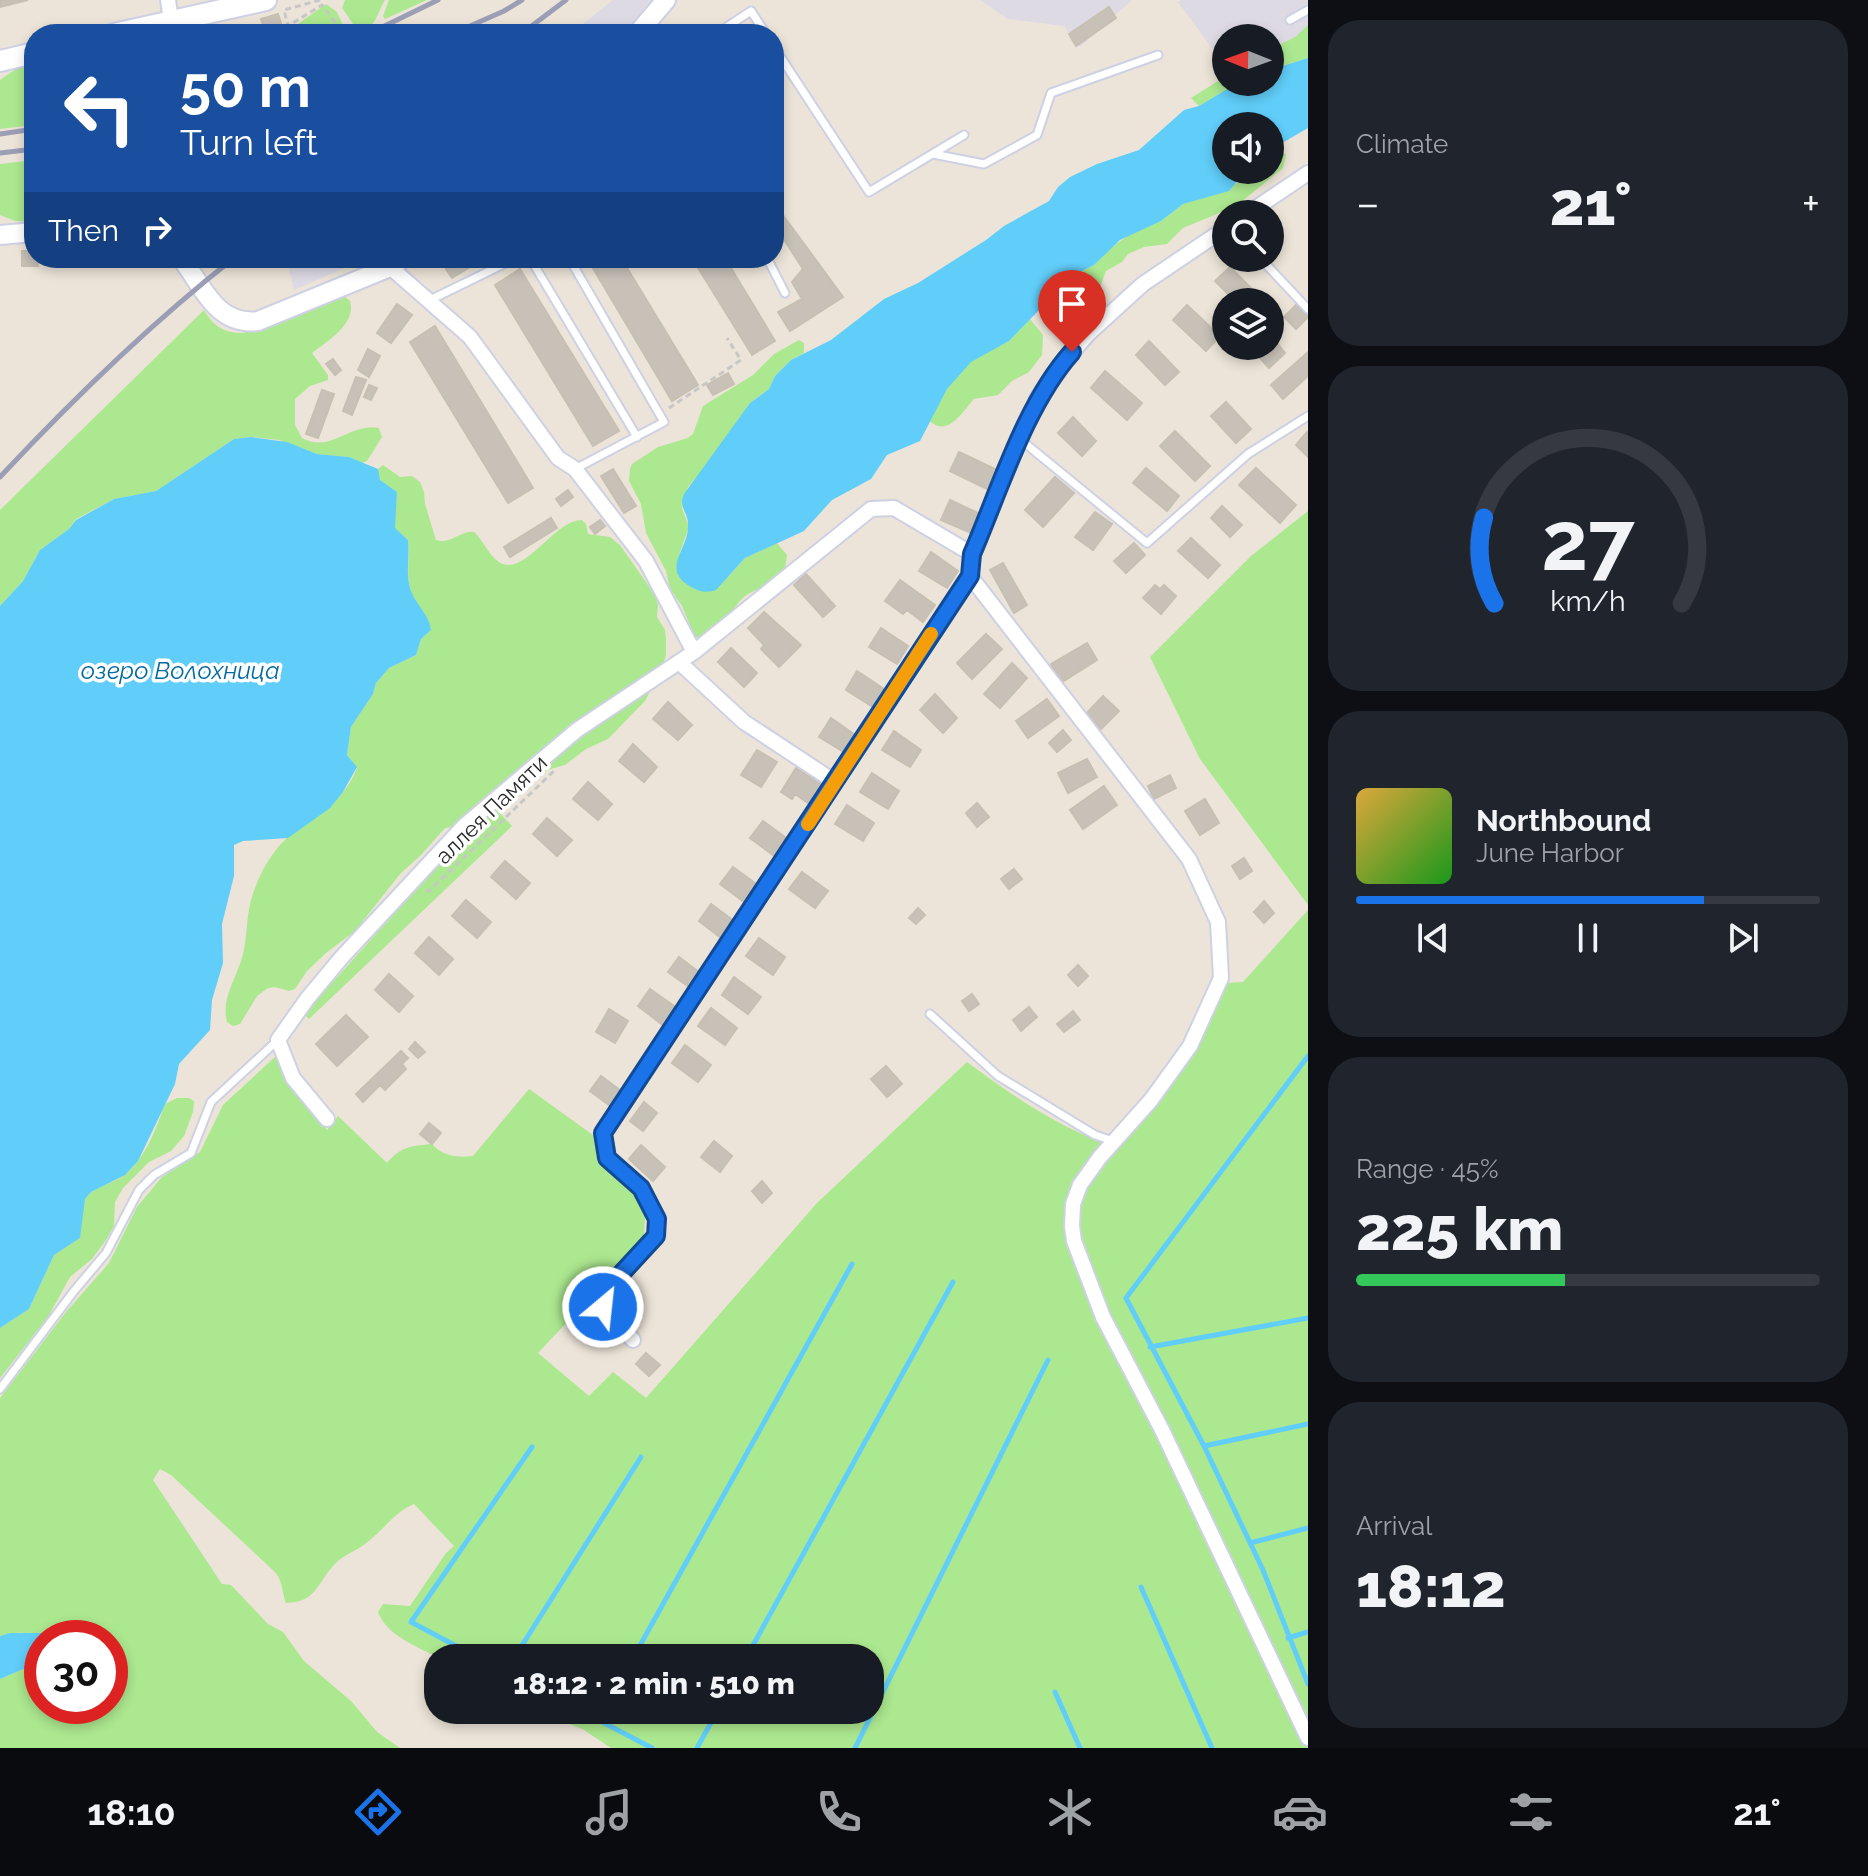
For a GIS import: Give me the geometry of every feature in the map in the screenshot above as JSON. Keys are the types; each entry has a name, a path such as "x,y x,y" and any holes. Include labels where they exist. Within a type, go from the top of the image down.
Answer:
{"main road":[{"path":"137,24 170,10 266,0"},
{"path":"0,61 24,55"}],"street":[{"path":"646,24 666,0"},
{"path":"1268,200 1308,173"},
{"path":"0,235 24,233"},
{"path":"633,1340 603,1307 607,1289 656,1236 657,1219 641,1188 607,1158 603,1133 970,576 972,554 1037,399 1049,381 1089,333 1143,284 1212,237"},
{"path":"188,268 221,313 245,322 258,321 382,268"},
{"path":"401,268 470,337 558,458 575,469 646,561 694,652"},
{"path":"327,1119 293,1078 278,1040 307,999 464,826 577,730 694,652 871,509 894,508 972,554"},
{"path":"970,576 1189,859 1218,922 1221,978 1190,1046 1151,1100 1080,1185 1073,1204 1074,1241 1103,1317 1162,1430 1308,1738"},
{"path":"679,662 744,722 835,782"}],"lane":[{"path":"1290,20 1308,10"},
{"path":"731,24 751,11 759,24"},
{"path":"933,154 984,164 1037,135 1051,93 1158,55"},
{"path":"784,62 869,192 964,135"},
{"path":"430,300 496,268"},
{"path":"536,268 637,437"},
{"path":"575,268 664,422 575,469"},
{"path":"772,268 785,293"},
{"path":"1273,272 1308,309"},
{"path":"1021,440 1147,543 1248,454 1308,416"},
{"path":"930,1014 998,1076 1095,1135 1115,1141"},
{"path":"0,1389 106,1253 139,1190 154,1175 191,1153 211,1102 278,1040"}],"path":[{"path":"288,24 284,10 320,0"},
{"path":"291,24 322,5 336,24"},
{"path":"659,415 741,360 727,338"},
{"name":"аллея Памяти","path":"411,883 429,891 558,767"}],"shaded area":[{"path":"613,0 656,0 631,24 583,24"},
{"path":"980,0 1132,0 1080,47 1064,26 1008,19"},
{"path":"1308,0 1308,25 1284,42 1284,24 1212,24 1212,48 1178,2"},
{"path":"288,268 344,268 294,290"}],"green space":[{"path":"345,0 385,0 373,24 353,24 342,8"},
{"path":"389,0 427,0 385,19 383,16"},
{"path":"326,4 337,12 342,24 298,24"},
{"path":"1308,25 1308,58 1284,66 1284,42"},
{"path":"24,67 24,126 0,129 0,80"},
{"path":"1212,85 1212,96 1216,96 1199,106 1191,98"},
{"path":"24,161 24,221 0,215 0,164"},
{"path":"1235,184 1263,184 1243,200 1212,200 1212,216 1183,228 1167,244 1144,247 1128,254 1122,262 1106,271 1098,292 1080,294 1071,283 1078,273 1094,265 1106,251 1129,235 1161,221 1183,204"},
{"path":"340,297 350,301 349,317 340,331 312,353 328,375 328,380 310,386 295,399 295,425 302,438 312,442 331,440 359,429 379,428 382,437 367,461 362,463 349,457 317,454 279,440 234,439 156,491 114,499 76,519 69,529 40,550 23,581 0,606 0,510 204,310 220,328 243,333"},
{"path":"1030,319 1043,335 1042,355 1029,372 1012,381 998,395 974,399 948,425 936,425 929,420 950,384 971,361 1009,341"},
{"path":"799,340 804,343 804,353 791,360 775,376 769,389 750,403 713,458 688,487 682,508 689,527 679,555 678,576 729,576 745,558 777,543 787,555 785,569 775,580 745,596 712,634 695,637 646,533 641,504 629,481 630,469 632,464 658,447 688,438 693,434 703,406 753,375 774,354"},
{"path":"383,465 400,477 412,476 420,482 436,540 447,541 474,532 495,559 503,564 522,561 572,522 582,520 588,534 610,537 620,545 655,595 657,617 665,630 666,655 645,701 608,739 586,749 565,765 547,770 518,796 454,827 445,828 400,874 355,931 307,971 295,989 268,988 257,996 240,1024 233,1026 227,1022 226,1006 242,958 249,908 260,875 283,842 340,796 357,768 347,755 351,727 373,694 376,683 389,668 416,655 421,639 431,630 410,588 408,540 394,528 397,492 379,477 378,469"},
{"path":"1308,511 1308,905 1200,759 1150,657 1251,556"},
{"path":"495,808 512,826 309,1019 304,1014 457,844"},
{"path":"1308,910 1308,1748 611,1748 570,1724 884,1724 884,1644 424,1644 424,1650 395,1634 378,1612 383,1604 410,1606 454,1546 414,1504 400,1512 365,1544 338,1561 305,1599 286,1603 276,1573 171,1475 160,1469 153,1480 222,1584 231,1585 268,1624 283,1632 304,1661 352,1702 377,1732 400,1748 0,1748 0,1679 24,1669 24,1724 128,1724 128,1620 24,1620 24,1633 0,1636 0,1398 66,1312 109,1263 137,1207 162,1177 200,1152 223,1105 276,1056 291,1084 327,1130 338,1116 387,1163 397,1153 418,1145 432,1144 451,1155 473,1156 529,1089 593,1135 598,1162 635,1191 645,1216 644,1236 538,1353 589,1396 613,1372 646,1398 817,1203 967,1062 1020,1100 1060,1123 1120,1147 1197,1050 1227,983 1243,982"},
{"path":"177,1098 194,1101 184,1136 171,1151 149,1162 123,1188 115,1202 114,1226 106,1240 92,1259 70,1277 48,1317 0,1378 0,1328 29,1309 54,1255 80,1238 85,1199 92,1191 118,1179 138,1162 165,1104"}],"water":[{"path":"1308,58 1308,128 1284,142 1284,112 1212,112 1212,184 1235,184 1229,191 1183,204 1161,221 1120,240 1094,265 1078,273 1068,288 1042,307 1009,341 971,362 947,389 920,441 887,455 871,479 832,500 804,531 745,558 716,590 700,591 682,580 677,566 687,533 688,520 682,502 684,494 750,403 769,389 775,376 791,360 831,340 884,299 918,283 1004,226 1049,201 1058,187 1070,177 1139,150 1184,110 1199,106 1216,96 1284,96 1284,66"},
{"name":"озеро Волохница","path":"251,437 287,442 317,454 349,457 378,469 380,480 397,492 395,528 408,540 409,585 431,630 421,639 416,655 389,668 376,683 373,694 351,727 347,755 357,767 330,808 288,838 243,841 234,845 234,876 222,924 223,963 212,1000 210,1030 179,1064 175,1084 138,1161 125,1175 91,1192 85,1199 80,1238 54,1255 29,1309 0,1328 0,606 23,581 40,550 69,529 76,520 114,499 156,491 234,439"},
{"path":"24,1633 24,1669 0,1679 0,1636"}],"building":[{"path":"0,0 28,0 0,7"},
{"path":"1109,7 1116,18 1076,46 1069,34"},
{"path":"278,14 281,23 263,24 261,19"},
{"path":"784,217 843,297 790,331 778,312 802,299 792,282 803,269 784,240"},
{"path":"448,268 468,268 452,278"},
{"path":"593,268 627,268 698,385 672,401"},
{"path":"698,268 731,268 775,341 752,355"},
{"path":"520,269 619,431 593,446 495,285"},
{"path":"1225,272 1235,272 1251,288 1222,288 1215,281"},
{"path":"397,304 412,315 391,343 377,333"},
{"path":"1297,304 1308,317 1296,329 1284,317"},
{"path":"1187,305 1212,328 1212,345 1206,351 1173,320"},
{"path":"435,326 533,488 508,503 410,342"},
{"path":"1149,341 1179,372 1165,385 1136,355"},
{"path":"368,349 380,356 369,377 358,370"},
{"path":"1308,352 1308,376 1283,399 1271,385"},
{"path":"333,359 341,370 335,375 326,364"},
{"path":"1262,360 1278,360 1269,368"},
{"path":"1105,371 1142,403 1127,420 1091,388"},
{"path":"728,373 734,384 713,395 707,385"},
{"path":"356,377 366,380 352,415 343,411"},
{"path":"369,385 377,388 371,400 364,397"},
{"path":"322,390 334,394 318,438 306,434"},
{"path":"1226,402 1251,429 1236,443 1211,416"},
{"path":"1073,417 1096,441 1082,456 1058,433"},
{"path":"1175,431 1210,466 1195,481 1160,446"},
{"path":"1308,433 1308,457 1296,445"},
{"path":"959,452 999,471 989,490 950,471"},
{"path":"1146,468 1179,496 1167,511 1133,483"},
{"path":"1256,468 1296,505 1280,523 1239,485"},
{"path":"613,469 636,506 624,513 601,476"},
{"path":"1055,477 1074,493 1043,527 1025,510"},
{"path":"568,490 573,497 561,506 556,499"},
{"path":"950,500 980,514 971,533 941,520"},
{"path":"1222,506 1242,525 1230,537 1211,518"},
{"path":"1095,512 1112,524 1093,550 1075,537"},
{"path":"551,518 557,528 510,557 504,547"},
{"path":"600,520 605,526 595,534 590,527"},
{"path":"1191,538 1220,565 1208,578 1178,551"},
{"path":"1134,543 1145,555 1126,573 1114,561"},
{"path":"931,552 958,571 947,588 919,571"},
{"path":"1003,563 1027,605 1014,613 990,570"},
{"path":"806,574 835,606 823,617 794,585"},
{"path":"900,580 935,605 923,622 907,610 903,614 885,601"},
{"path":"1155,585 1160,589 1164,585 1176,596 1161,614 1143,598"},
{"path":"764,612 801,645 779,667 761,649 764,645 748,628"},
{"path":"881,628 908,646 897,664 869,647"},
{"path":"986,634 1002,649 972,679 957,663"},
{"path":"1087,643 1097,660 1062,682 1051,664"},
{"path":"731,648 757,673 744,687 718,662"},
{"path":"1012,663 1027,678 1000,708 984,694"},
{"path":"857,671 884,689 873,707 846,690"},
{"path":"935,694 957,718 943,733 920,710"},
{"path":"1103,696 1119,711 1101,729 1086,714"},
{"path":"1047,699 1059,716 1028,738 1016,721"},
{"path":"668,702 692,725 678,740 653,719"},
{"path":"831,718 858,737 847,754 819,737"},
{"path":"1063,730 1071,740 1057,752 1049,743"},
{"path":"894,731 921,750 910,767 882,750"},
{"path":"633,744 657,767 644,782 619,761"},
{"path":"757,750 777,762 761,787 741,775"},
{"path":"1087,759 1097,777 1068,793 1058,773"},
{"path":"796,768 823,785 811,805 795,794 792,799 781,792"},
{"path":"872,773 899,791 888,809 860,792"},
{"path":"1170,775 1176,788 1154,799 1148,786"},
{"path":"588,782 612,804 598,820 573,799"},
{"path":"1104,786 1117,805 1083,829 1070,810"},
{"path":"1205,799 1219,823 1200,835 1185,811"},
{"path":"977,803 989,817 977,827 966,813"},
{"path":"847,805 874,823 863,841 835,824"},
{"path":"547,818 572,840 557,856 533,834"},
{"path":"763,821 789,840 777,858 750,838"},
{"path":"1244,858 1252,871 1240,879 1232,866"},
{"path":"505,861 530,883 516,899 491,877"},
{"path":"733,867 759,886 747,904 720,884"},
{"path":"1014,869 1022,879 1009,889 1001,879"},
{"path":"802,872 828,891 815,908 789,889"},
{"path":"466,900 491,922 477,938 452,916"},
{"path":"1264,901 1274,913 1264,923 1254,912"},
{"path":"711,904 738,924 725,941 699,921"},
{"path":"918,908 925,915 916,924 909,918"},
{"path":"429,937 453,959 439,975 415,953"},
{"path":"759,938 785,957 773,975 746,956"},
{"path":"679,957 700,973 689,987 668,972"},
{"path":"1078,965 1088,976 1078,986 1068,975"},
{"path":"389,974 413,996 399,1012 375,990"},
{"path":"734,977 761,997 748,1014 722,995"},
{"path":"650,989 677,1008 664,1026 638,1006"},
{"path":"972,994 979,1004 969,1011 962,1001"},
{"path":"1029,1007 1037,1017 1021,1031 1013,1020"},
{"path":"711,1008 737,1028 725,1045 698,1026"},
{"path":"609,1009 628,1021 615,1043 596,1032"},
{"path":"1073,1011 1080,1020 1064,1032 1057,1024"},
{"path":"346,1015 368,1037 337,1066 316,1044"},
{"path":"415,1042 425,1052 418,1058 409,1049"},
{"path":"685,1045 711,1065 698,1082 672,1063"},
{"path":"401,1051 408,1058 402,1064 406,1069 385,1090 380,1085 363,1102 356,1094"},
{"path":"886,1066 902,1084 887,1097 871,1079"},
{"path":"601,1076 620,1090 609,1105 590,1091"},
{"path":"644,1102 657,1113 643,1131 630,1121"},
{"path":"429,1123 441,1133 432,1144 420,1134"},
{"path":"714,1141 732,1156 720,1172 701,1157"},
{"path":"641,1145 665,1167 653,1181 629,1159"},
{"path":"762,1181 772,1193 762,1203 752,1191"},
{"path":"646,1353 660,1365 649,1376 636,1364"}],"waterway":[{"path":"1308,1056 1126,1298 1204,1446 1263,1570 1308,1684"},
{"path":"641,1644 852,1264"},
{"path":"754,1644 953,1282"},
{"path":"1150,1347 1308,1318"},
{"path":"855,1748 1048,1360"},
{"path":"1204,1446 1308,1424"},
{"path":"453,1644 411,1622 532,1447"},
{"path":"523,1644 641,1457"},
{"path":"1250,1543 1308,1528"},
{"path":"1141,1587 1212,1748"},
{"path":"1288,1638 1308,1632"},
{"path":"1055,1692 1080,1748"},
{"path":"606,1724 652,1748"},
{"path":"697,1748 710,1724"}],"railway":[{"path":"389,24 438,0"},
{"path":"475,24 522,0"},
{"path":"534,24 566,0"},
{"path":"0,134 24,130"},
{"path":"0,153 24,150"},
{"path":"0,477 113,363 222,268"}],"slow traffic":[{"path":"808,824 931,634"}],"route":[{"path":"603,1307 607,1289 656,1236 657,1219 641,1188 607,1158 603,1133 970,576 972,554 1037,399 1072,352"}]}
